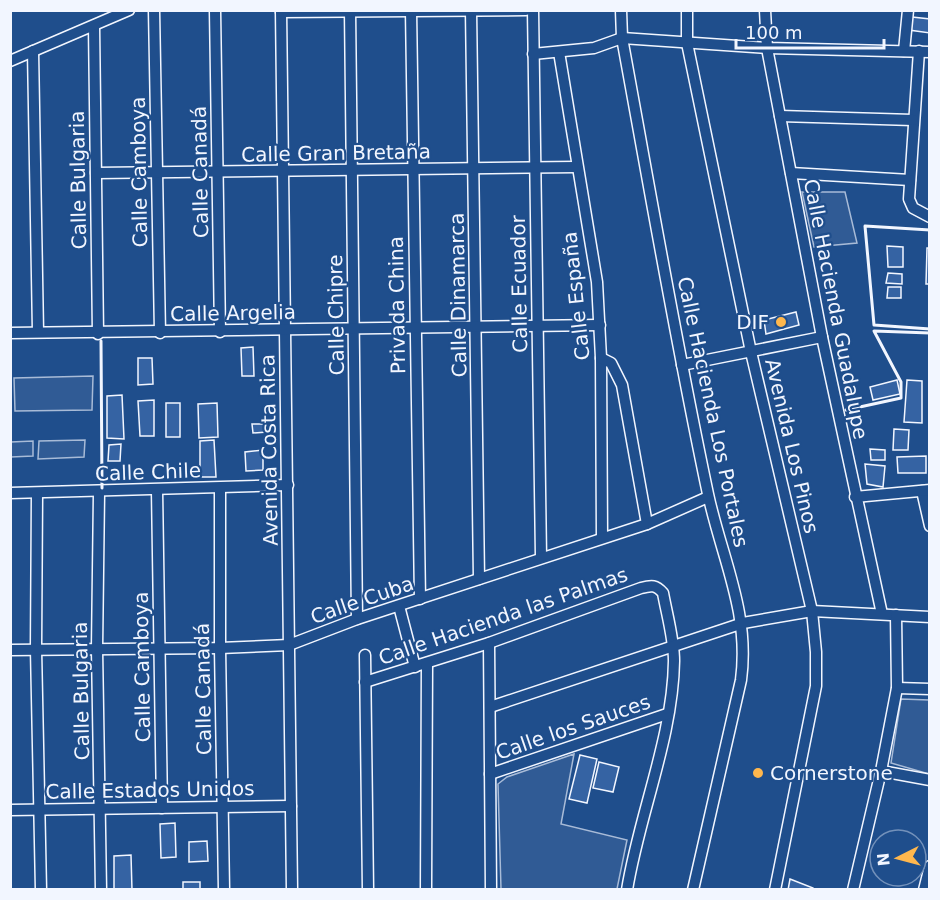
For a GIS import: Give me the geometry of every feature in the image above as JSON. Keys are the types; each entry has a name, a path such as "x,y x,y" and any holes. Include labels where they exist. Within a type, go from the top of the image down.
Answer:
{"street":[{"path":"10,61 129,10"},
{"name":"Calle Camboya","path":"154,10 160,333"},
{"name":"Calle Canadá","path":"215,10 220,332"},
{"path":"281,11 526,10"},
{"name":"Calle Ecuador","path":"533,10 542,557"},
{"name":"Calle Hacienda Los Portales","path":"621,10 622,38 682,365 708,496 742,623 745,651 741,680 693,890"},
{"name":"Avenida Los Pinos","path":"687,10 687,43 751,352 812,611 816,686 775,890"},
{"name":"Calle Hacienda Guadalupe","path":"765,10 766,48 822,337 882,614"},
{"path":"904,51 908,10"},
{"name":"Avenida Costa Rica","path":"281,11 292,890"},
{"name":"Calle Chipre","path":"350,11 357,619"},
{"name":"Privada China","path":"411,11 420,599"},
{"name":"Calle Dinamarca","path":"471,11 479,579"},
{"name":"Calle Bulgaria","path":"94,26 98,334"},
{"path":"534,54 594,48 622,38 766,48 924,52 913,120 909,199 913,208 930,217"},
{"path":"33,51 38,332"},
{"name":"Calle España","path":"559,52 576,166 594,260 600,325 602,538"},
{"path":"780,116 913,120"},
{"name":"Calle Gran Bretaña","path":"96,173 351,169 474,170 576,166"},
{"path":"791,173 910,180"},
{"name":"Calle Argelia","path":"10,333 98,334 600,325"},
{"path":"682,365 822,337"},
{"path":"601,358 611,363 622,385 646,524"},
{"name":"Calle Chile","path":"10,494 99,493 288,485"},
{"name":"Calle Canadá","path":"220,488 224,890"},
{"name":"Calle Camboya","path":"157,490 162,808"},
{"path":"855,497 926,490 930,526"},
{"path":"37,493 36,649 41,890"},
{"name":"Calle Bulgaria","path":"99,493 101,890"},
{"name":"Calle Cuba","path":"10,650 289,645 357,619 646,524 708,496"},
{"name":"Calle Hacienda las Palmas","path":"365,682 489,643 652,585 663,593 673,646"},
{"path":"399,606 415,667"},
{"path":"490,707 742,623 812,611 930,617"},
{"path":"853,890 856,869 881,771 897,688 896,615"},
{"path":"489,643 491,890"},
{"path":"627,890 668,714 673,678 673,646"},
{"path":"365,655 368,890"},
{"path":"426,890 427,663"},
{"path":"897,688 930,689"},
{"name":"Calle los Sauces","path":"490,774 668,714"},
{"path":"881,771 930,780"},
{"name":"Calle Estados Unidos","path":"10,810 291,806"},
{"path":"924,890 930,866"}],"shaded area":[{"path":"802,192 845,192 857,243 814,247"},
{"path":"93,376 92,410 15,411 14,378"},
{"path":"85,440 84,457 38,459 39,441"},
{"path":"33,441 33,456 11,457 11,442"},
{"path":"901,699 929,700 929,774 891,763"},
{"path":"574,754 561,824 627,840 617,889 501,889 498,784 507,777"}],"building":[{"path":"912,17 930,19 930,33 909,30"},
{"path":"887,246 903,247 903,267 888,267"},
{"path":"927,248 930,248 930,284 926,284"},
{"path":"888,273 902,274 902,284 886,283"},
{"path":"888,287 901,287 901,298 887,298"},
{"name":"DIF","path":"796,312 799,325 766,334 764,320"},
{"path":"253,347 254,376 242,376 241,348"},
{"path":"138,358 152,358 153,384 138,385"},
{"path":"897,380 900,394 873,400 870,387"},
{"path":"907,380 922,381 922,423 904,422"},
{"path":"122,395 124,439 107,438 107,396"},
{"path":"154,400 154,436 140,436 138,401"},
{"path":"166,403 180,403 180,437 166,437"},
{"path":"217,403 218,437 199,438 198,404"},
{"path":"252,424 267,424 267,432 253,433"},
{"path":"894,429 909,430 908,450 893,450"},
{"path":"214,440 216,477 200,477 200,441"},
{"path":"121,444 120,461 108,461 109,445"},
{"path":"870,449 885,450 885,460 871,460"},
{"path":"263,450 263,470 246,471 245,452"},
{"path":"926,456 926,473 898,473 897,457"},
{"path":"865,464 885,466 883,487 867,484"},
{"path":"580,755 597,759 587,803 569,799"},
{"path":"599,762 619,767 613,792 593,788"},
{"path":"175,823 176,857 161,858 160,824"},
{"path":"207,841 208,861 189,862 189,842"},
{"path":"131,855 132,890 114,890 114,856"},
{"path":"790,879 813,888 813,890 788,890"},
{"path":"183,882 200,882 200,890 183,890"}],"wall":[{"path":"930,230 865,226 874,325 930,329"},
{"path":"846,410 901,398 901,382 874,331 930,333"},
{"path":"101,341 102,488"}],"place":[{"name":"DIF","path":"781,322"},
{"name":"Cornerstone","path":"758,773"}]}
